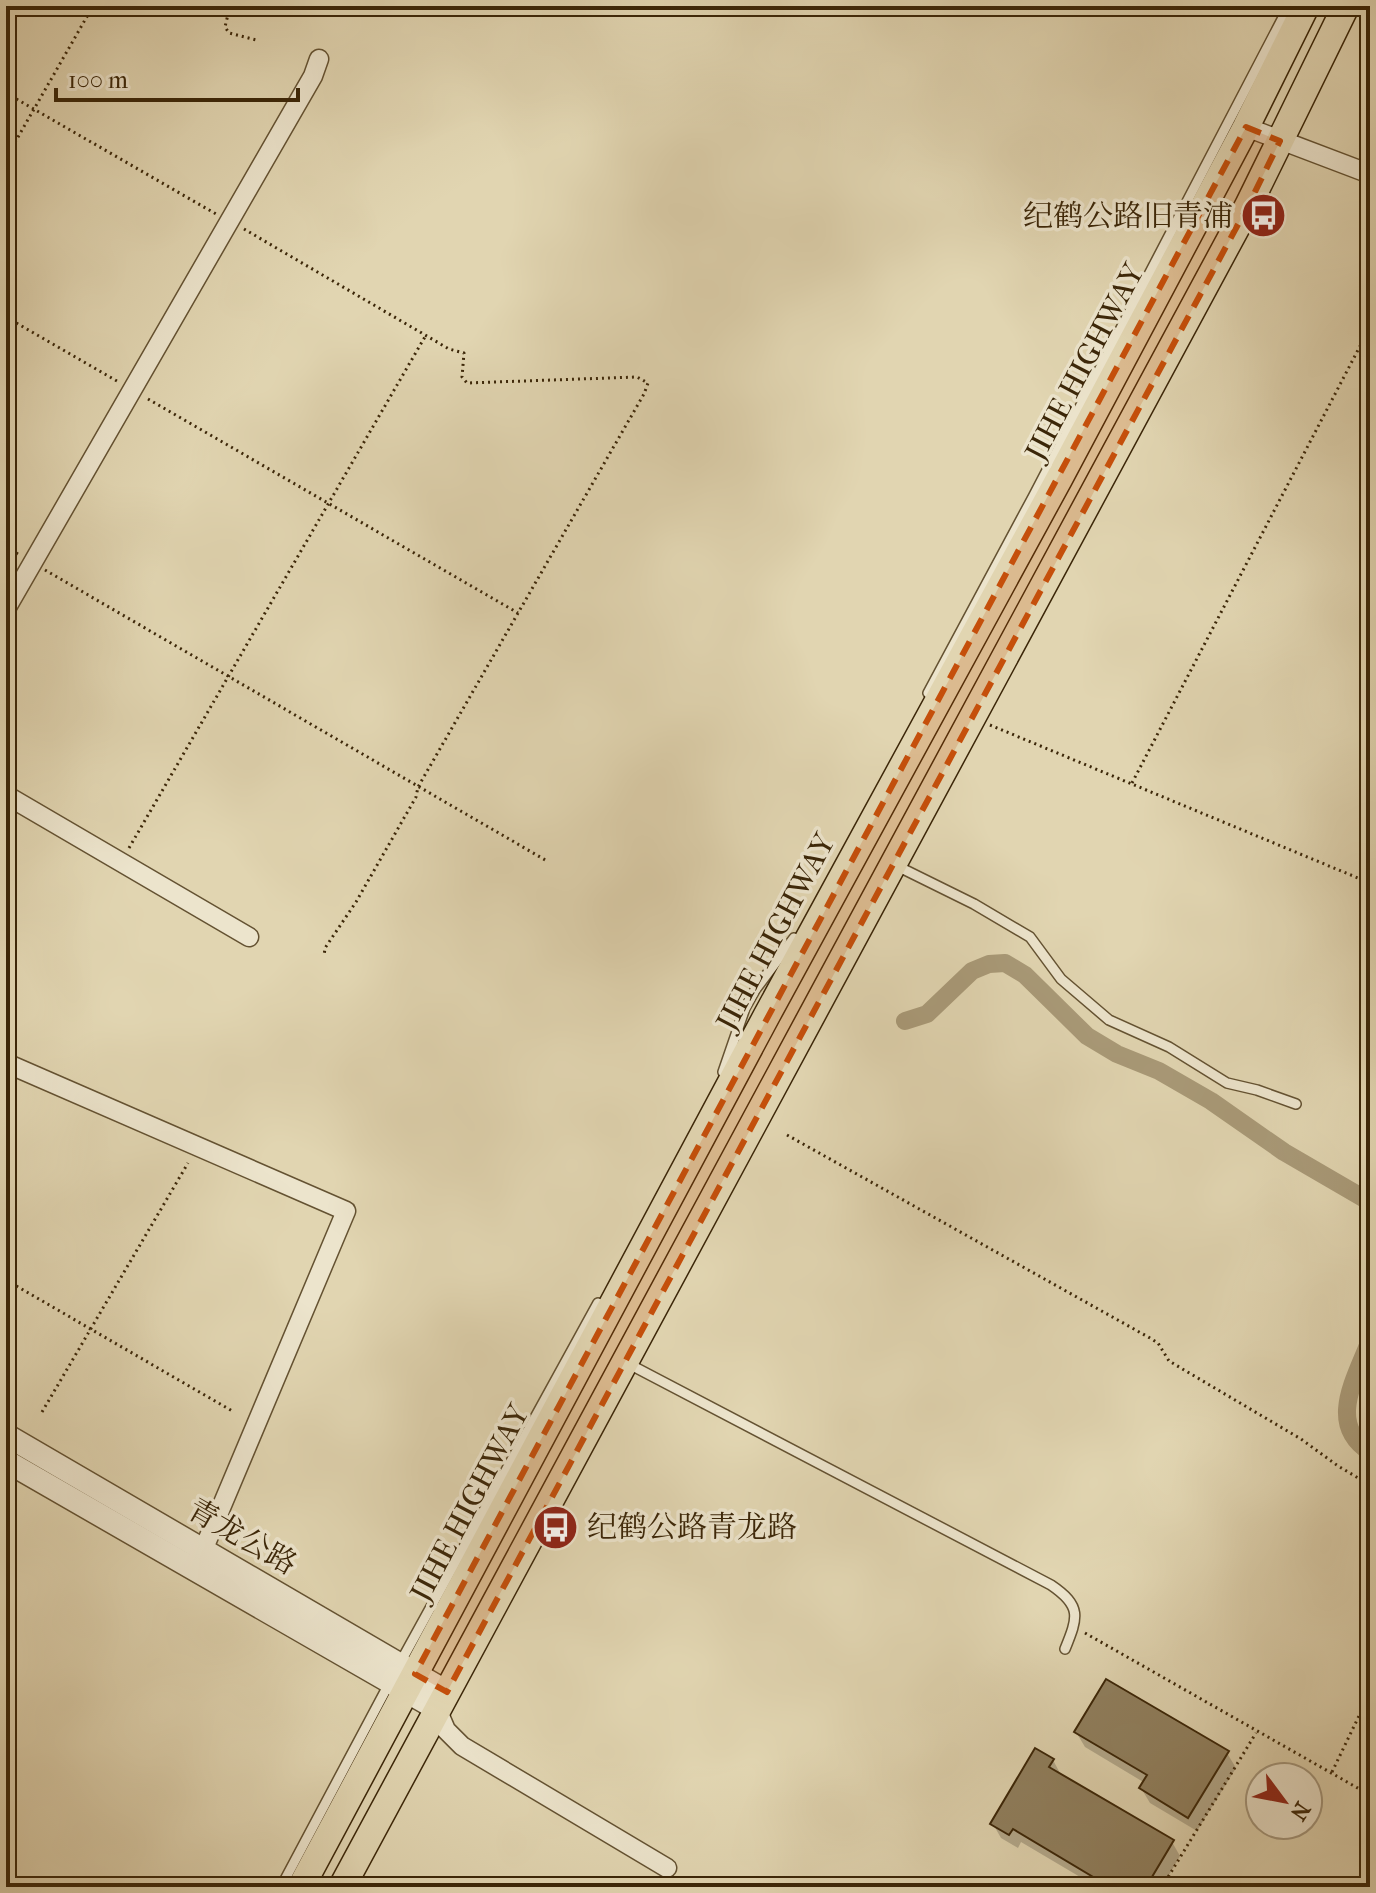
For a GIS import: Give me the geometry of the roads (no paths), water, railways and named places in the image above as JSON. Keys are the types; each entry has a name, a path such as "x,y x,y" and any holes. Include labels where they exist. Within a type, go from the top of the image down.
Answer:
{"main road":[{"name":"JIHE HIGHWAY","path":"301,1887 369,1761 402,1678 1238,124 1306,6"},
{"path":"348,1876 974,716 1280,141 1346,6"}],"street":[{"path":"6,609 313,76 319,59"},
{"path":"1238,124 1370,174"},
{"path":"6,795 249,937"},
{"path":"6,1063 346,1211 199,1560"},
{"name":"青龙公路","path":"6,1435 199,1560 442,1701"},
{"name":"青龙公路","path":"6,1461 199,1560"},
{"path":"442,1701 446,1730 462,1746 667,1868"}],"lane":[{"path":"920,708 1238,124 1289,6"},
{"path":"894,864 974,904 1030,937 1061,979 1109,1020 1169,1047 1227,1083 1296,1104"},
{"path":"720,1080 750,999 789,947 802,924"},
{"path":"281,1887 402,1678 607,1288"},
{"path":"625,1362 1051,1585 1069,1598 1075,1614 1074,1627 1065,1649"}],"waterway":[{"path":"905,1021 927,1014 972,971 989,964 1005,963 1025,975 1087,1036 1117,1054 1159,1071 1211,1101 1284,1152 1370,1202"},
{"path":"1370,1340 1352,1385 1347,1414 1349,1428 1357,1441 1370,1452"}],"place":[{"name":"纪鹤公路旧青浦","path":"1264,216"},
{"name":"纪鹤公路青龙路","path":"556,1527"}]}
